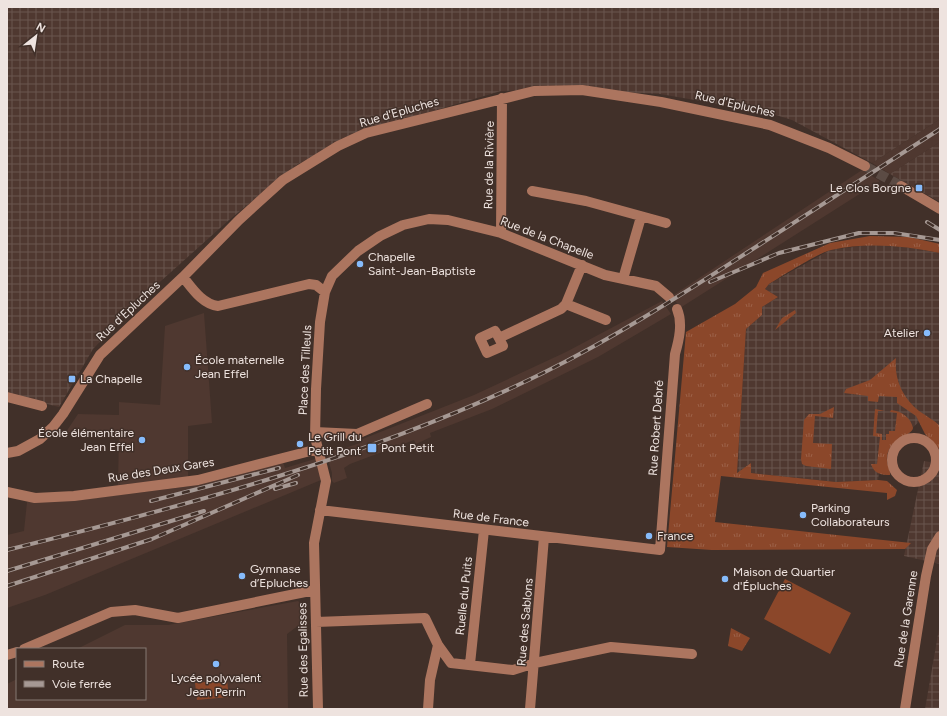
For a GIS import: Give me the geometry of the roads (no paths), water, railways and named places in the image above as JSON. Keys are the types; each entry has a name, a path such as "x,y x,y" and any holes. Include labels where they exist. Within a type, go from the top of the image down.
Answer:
{"street":[{"name":"Rue d'Epluches","path":"7,453 25,448 40,439 53,427 100,355 183,277 239,220 283,180 338,146 366,133 534,91 582,90 661,102 770,125 829,148 865,166"},
{"name":"Rue de la Rivière","path":"501,233 502,98"},
{"path":"901,186 940,209"},
{"path":"532,191 586,201 666,224"},
{"path":"623,279 641,217"},
{"name":"Rue de la Chapelle","path":"325,292 332,276 358,251 380,236 403,225 429,219 448,220 501,233 605,275 656,286 669,297"},
{"path":"499,338 561,309 566,304 582,265"},
{"name":"Rue de la Chapelle","path":"183,277 205,301 211,305 218,306 309,284 332,276"},
{"path":"309,284 316,285 325,292"},
{"name":"Place des Tilleuls","path":"318,450 315,432 320,322 325,292"},
{"path":"566,304 606,320"},
{"name":"Rue Robert Debré","path":"660,550 675,354 680,326 679,316 676,309"},
{"path":"7,397 42,406"},
{"path":"315,432 357,434 428,404"},
{"path":"916,438 929,443 938,463 931,475 925,480 911,482 898,476 892,462 893,454 902,442 916,438"},
{"name":"Rue des Deux Gares","path":"7,492 35,498 74,496 198,480 318,450"},
{"name":"Rue des Egalisses","path":"318,450 322,458 326,481 315,536 318,709"},
{"name":"Rue de France","path":"320,510 660,550"},
{"name":"Ruelle du Puits","path":"470,664 484,530"},
{"name":"Rue de la Garenne","path":"905,709 926,576 932,549 940,536"},
{"name":"Rue des Sablons","path":"530,709 544,537"},
{"path":"27,648 111,612 135,610 178,618 315,590"},
{"path":"316,622 425,618 438,645 451,663 513,670 534,663 611,647 692,654"},
{"path":"428,709 430,680 438,645"}],"tunnel":[{"path":"865,166 901,186"}],"railway":[{"path":"7,550 144,515 280,476 347,454 479,403 569,360 647,316 940,129"},
{"path":"927,222 940,230"},
{"path":"710,282 779,253 859,233 894,233 940,240"},
{"path":"151,501 279,468"},
{"path":"7,586 152,539 298,475"},
{"path":"275,489 296,483"},
{"path":"7,571 204,511"}],"place":[{"name":"Le Clos Borgne","path":"919,188"},
{"name":"Chapelle Saint-Jean-Baptiste","path":"360,264"},
{"name":"Atelier","path":"927,333"},
{"name":"École maternelle Jean Effel","path":"187,367"},
{"name":"La Chapelle","path":"72,379"},
{"name":"École élémentaire Jean Effel","path":"142,440"},
{"name":"Le Grill du Petit Pont","path":"300,444"},
{"name":"Pont Petit","path":"372,448"},
{"name":"Parking Collaborateurs","path":"803,515"},
{"name":"France","path":"649,536"},
{"name":"Gymnase d’Epluches","path":"242,576"},
{"name":"Maison de Quartier d'Épluches","path":"725,579"},
{"name":"Lycée polyvalent Jean Perrin","path":"216,664"}]}
